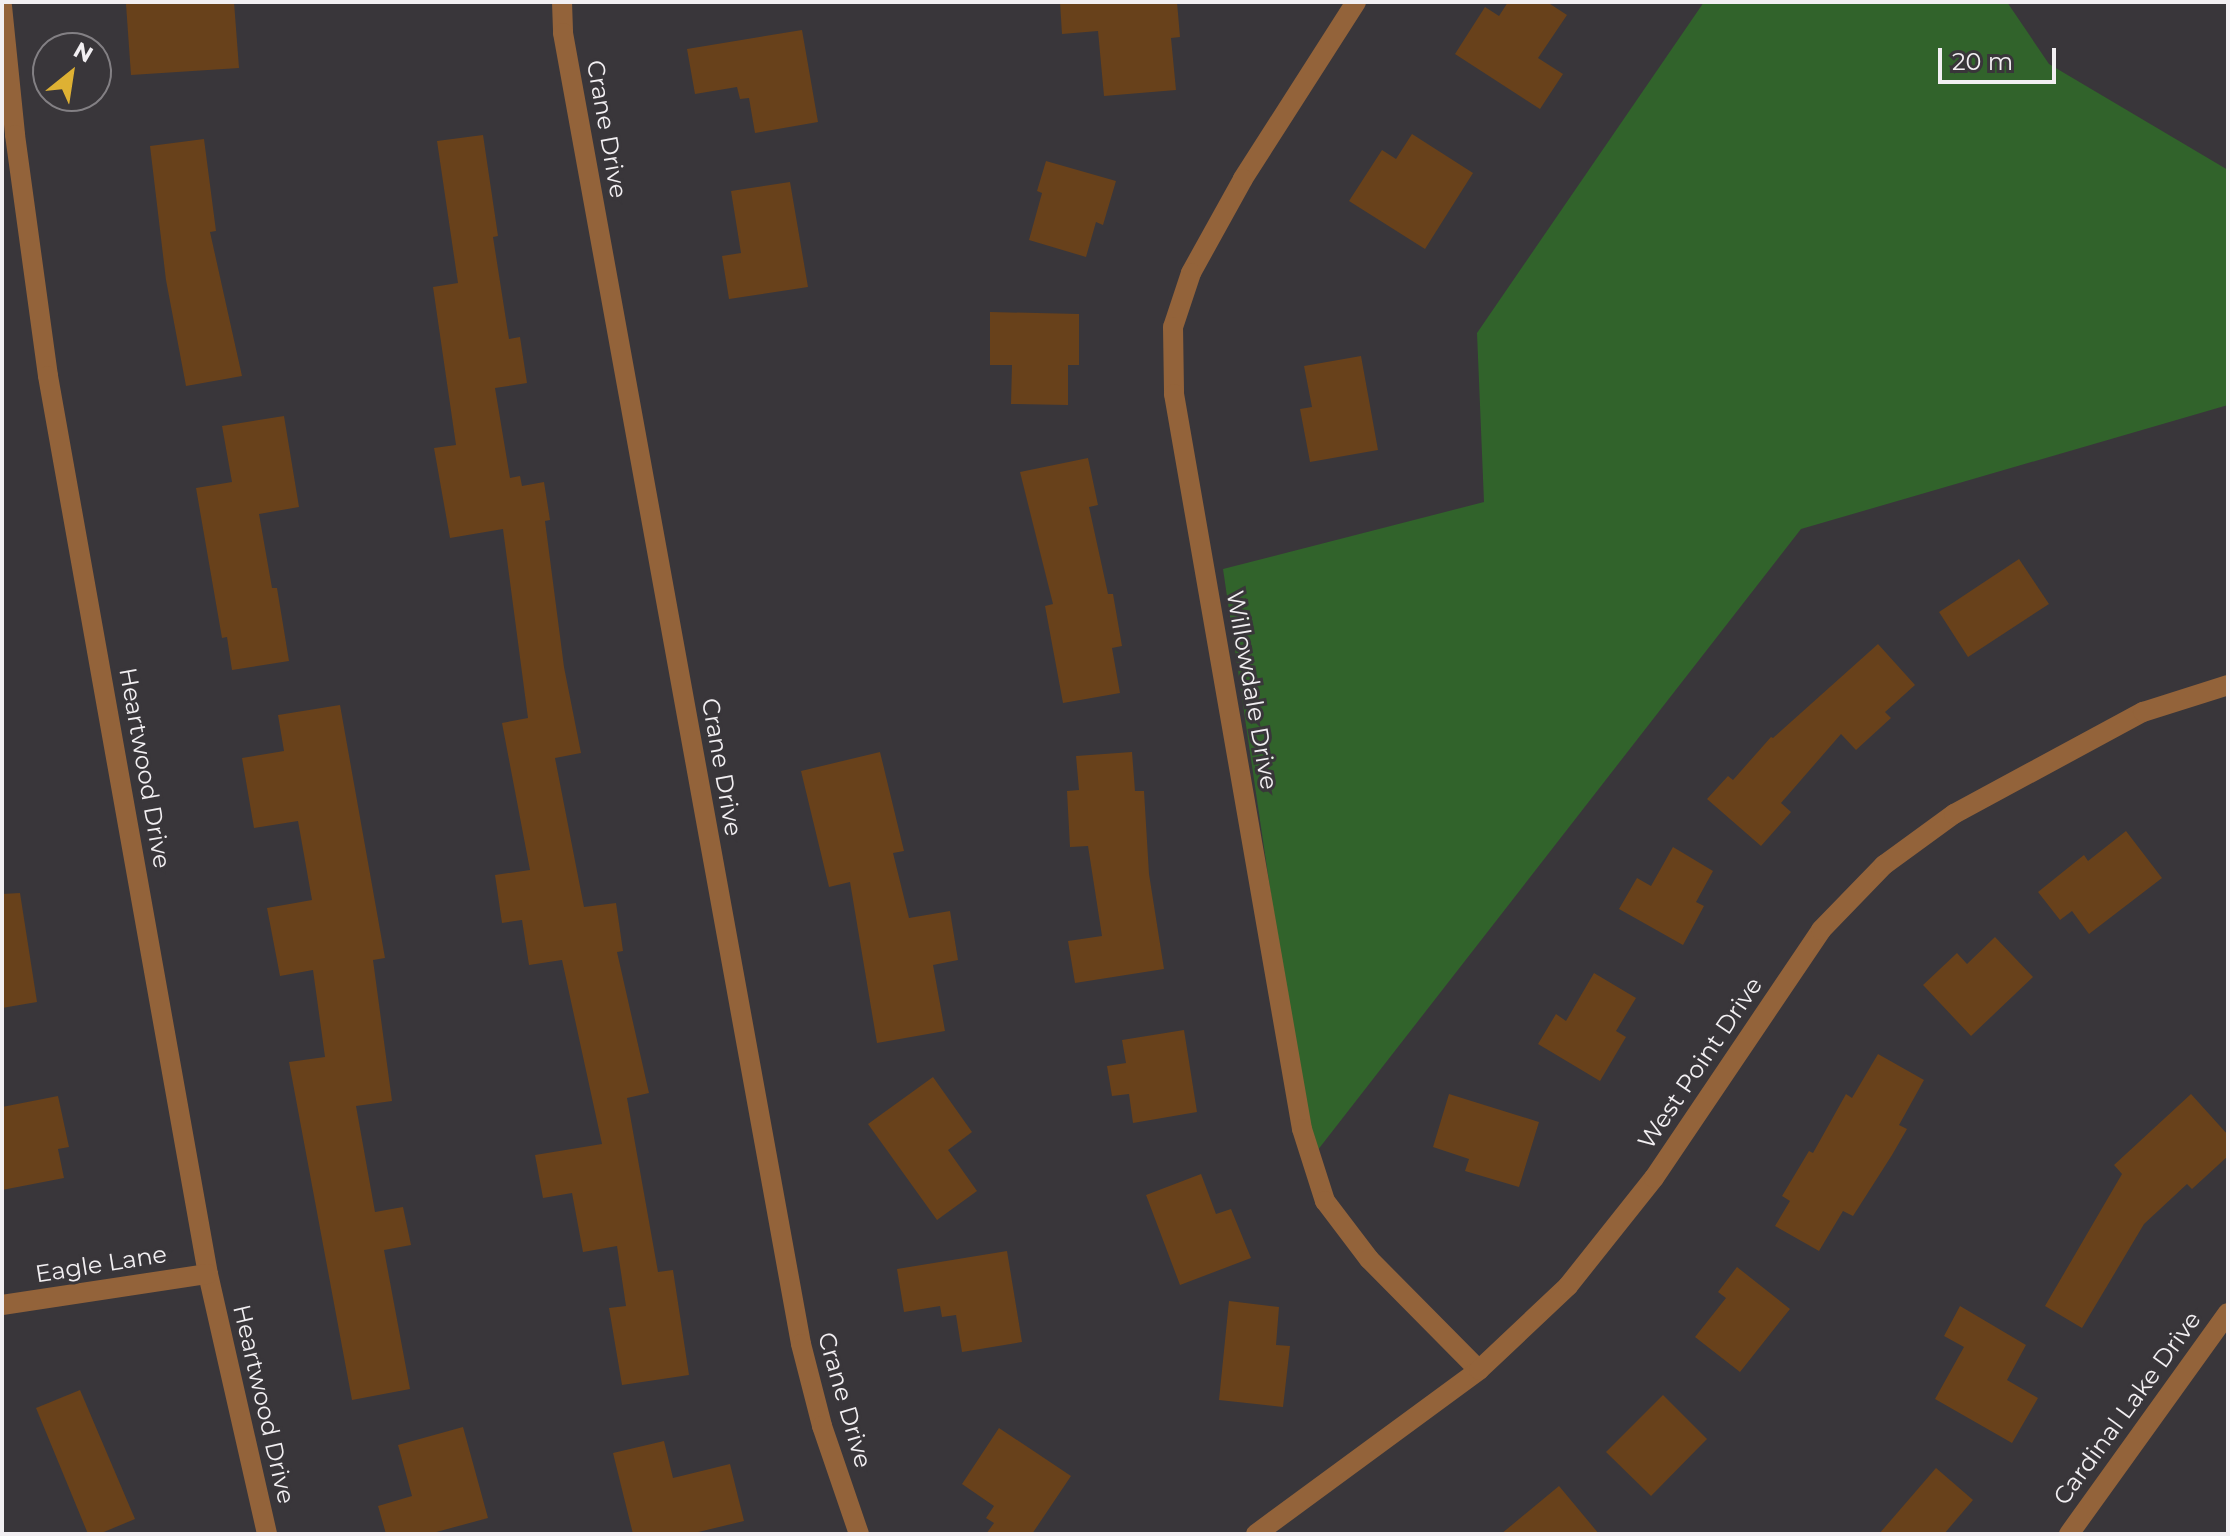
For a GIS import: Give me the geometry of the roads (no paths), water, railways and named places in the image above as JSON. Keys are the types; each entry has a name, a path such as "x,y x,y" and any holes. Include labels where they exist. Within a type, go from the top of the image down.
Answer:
{"street":[{"name":"Crane Drive","path":"562,2 563,33 801,1344 822,1426 859,1534"},
{"name":"Willowdale Drive","path":"1356,2 1243,179 1191,273 1173,327 1174,394 1302,1129 1325,1201 1369,1259 1479,1370"},
{"name":"Heartwood Drive","path":"2,6 15,135 48,376 208,1274 267,1534"},
{"name":"West Point Drive","path":"1256,1534 1479,1370 1568,1286 1654,1178 1821,930 1884,865 1954,814 2143,712 2228,685"},
{"name":"Eagle Lane","path":"2,1305 208,1274"},
{"name":"Cardinal Lake Drive","path":"2069,1534 2228,1313"}]}
